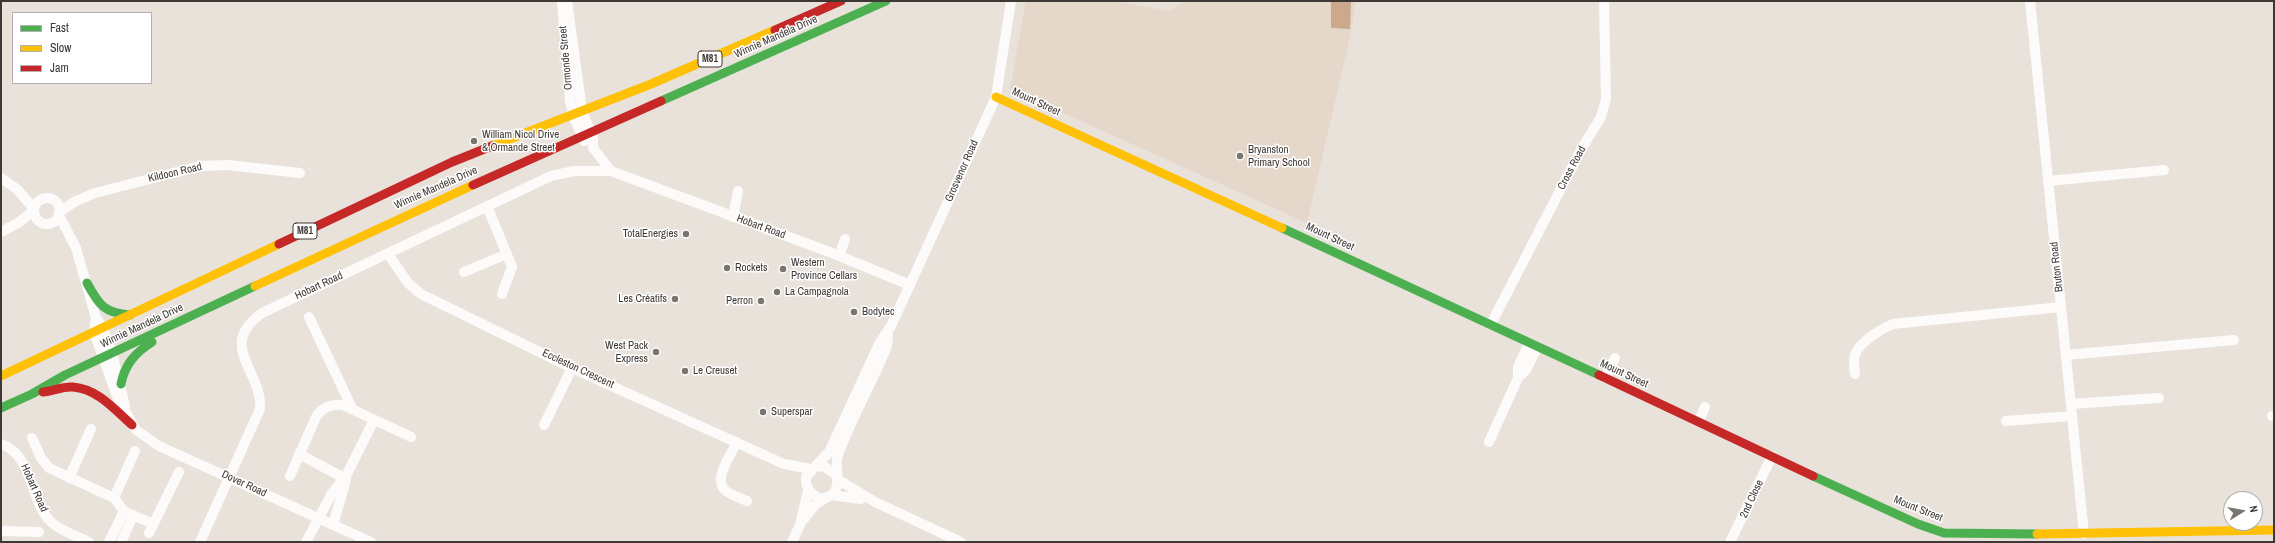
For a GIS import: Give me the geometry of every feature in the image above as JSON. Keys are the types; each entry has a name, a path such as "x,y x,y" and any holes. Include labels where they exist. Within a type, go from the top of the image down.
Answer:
{"main road":[{"name":"Winnie Mandela Drive","path":"1,376 452,162 578,113 697,64 841,1"},
{"name":"Winnie Mandela Drive","path":"1,408 32,394 65,374 178,323 410,212 886,1"},
{"name":"Mount Street","path":"996,97 1490,324 1918,524 1944,532 2084,534 2274,530"},
{"path":"87,283 104,309 115,314 130,315"},
{"path":"121,384 124,368 129,360 178,323"},
{"path":"32,394 72,387 83,388 99,396 132,425"}],"street":[{"name":"Ormonde Street","path":"562,1 567,72 578,113"},
{"name":"Ormonde Street","path":"567,1 578,113"},
{"name":"Grosvenor Road","path":"836,477 838,454 887,346 888,334 996,97 1011,1"},
{"name":"Cross Road","path":"1490,324 1582,148 1601,117 1606,99 1604,1"},
{"name":"Bruton Road","path":"2030,1 2084,534"},
{"path":"578,113 586,134 586,144 593,148 611,171"},
{"name":"Kildoon Road","path":"59,213 76,201 107,190 200,166 228,166 300,173"},
{"name":"Hobart Road","path":"200,542 260,410 258,391 241,343 246,328 253,319 262,312 388,254 534,183 561,173 585,170 611,171 839,256 910,285"},
{"path":"2048,181 2164,170"},
{"path":"1,178 17,189 56,201 59,213 76,248 87,283 98,330"},
{"path":"17,189 44,222 63,233 76,248"},
{"path":"733,217 738,191"},
{"path":"13,227 34,210 37,202 44,198"},
{"name":"Kildoon Road","path":"56,201 76,201"},
{"path":"487,206 512,269 502,294"},
{"path":"1,232 13,227 55,220 59,213"},
{"path":"839,256 845,239"},
{"name":"Eccleston Crescent","path":"388,254 408,283 421,294 572,368 784,464 813,468"},
{"path":"464,272 507,254"},
{"path":"1855,374 1854,356 1858,349 1876,334 1893,324 2061,307"},
{"path":"309,317 352,408"},
{"name":"Dover Road","path":"98,330 112,353 121,384 126,414"},
{"name":"Dover Road","path":"98,330 103,357 114,391 132,425 141,435 151,442 371,542"},
{"name":"Grosvenor Road","path":"813,468 829,452 880,342 888,334"},
{"path":"2066,355 2234,340"},
{"path":"1489,442 1518,378 1526,370 1533,345"},
{"path":"1606,378 1615,358"},
{"path":"544,425 572,368"},
{"path":"2071,404 2159,398"},
{"path":"290,476 320,411 338,404 352,408 410,437"},
{"path":"1699,421 1705,407"},
{"path":"2006,421 2072,416"},
{"path":"306,542 318,518 346,477 374,420"},
{"path":"69,478 91,429"},
{"path":"32,438 44,464 69,478 114,498 129,514 151,529 179,472"},
{"path":"737,442 720,480 722,488 748,501"},
{"name":"Hobart Road","path":"1,444 10,449 21,459 49,520 61,528 89,542"},
{"path":"114,498 135,451"},
{"path":"300,454 346,477"},
{"name":"2nd Close","path":"1730,542 1772,456"},
{"name":"Eccleston Crescent","path":"784,464 806,487"},
{"path":"800,525 806,487 806,477 813,468 820,466 829,468 836,477 875,502 961,542"},
{"path":"334,525 346,477"},
{"path":"792,542 800,525 816,504 830,496 837,485 836,477"},
{"path":"806,487 813,496 821,498 830,496 848,496 875,502"},
{"path":"109,542 129,514"},
{"path":"121,542 129,514"},
{"path":"1,530 39,532"}],"shaded area":[{"name":"Bryanston Primary School","path":"1026,1 1114,1 1169,11 1185,1 1356,1 1350,37 1307,223 1010,89"},
{"path":"1331,1 1351,1 1350,29 1331,28"}],"traffic: fast":[{"path":"661,101 886,1"},
{"path":"1282,228 1599,375"},
{"path":"87,283 95,297 108,310 130,315"},
{"path":"1,408 32,394 65,375 255,286"},
{"path":"121,384 128,365 141,350 152,342"},
{"path":"1813,476 1918,524 1944,533 2037,534"}],"traffic: slow":[{"path":"492,146 651,84 775,30"},
{"path":"996,97 1282,228"},
{"path":"255,286 473,185"},
{"path":"1,376 279,244"},
{"path":"2037,534 2274,530"}],"traffic: jam":[{"path":"775,30 841,1"},
{"path":"473,185 661,101"},
{"path":"279,244 452,162 492,146"},
{"path":"1599,375 1813,476"},
{"path":"43,392 69,387 82,389 106,401 132,425"}],"place":[{"name":"William Nicol Drive & Ormande Street","path":"474,141"},
{"name":"Bryanston Primary School","path":"1240,156"},
{"name":"TotalEnergies","path":"686,234"},
{"name":"Rockets","path":"727,268"},
{"name":"Western Province Cellars","path":"783,269"},
{"name":"La Campagnola","path":"777,292"},
{"name":"Les Créatifs","path":"675,299"},
{"name":"Perron","path":"761,301"},
{"name":"Bodytec","path":"854,312"},
{"name":"West Pack Express","path":"656,352"},
{"name":"Le Creuset","path":"685,371"},
{"name":"Superspar","path":"763,412"}]}
